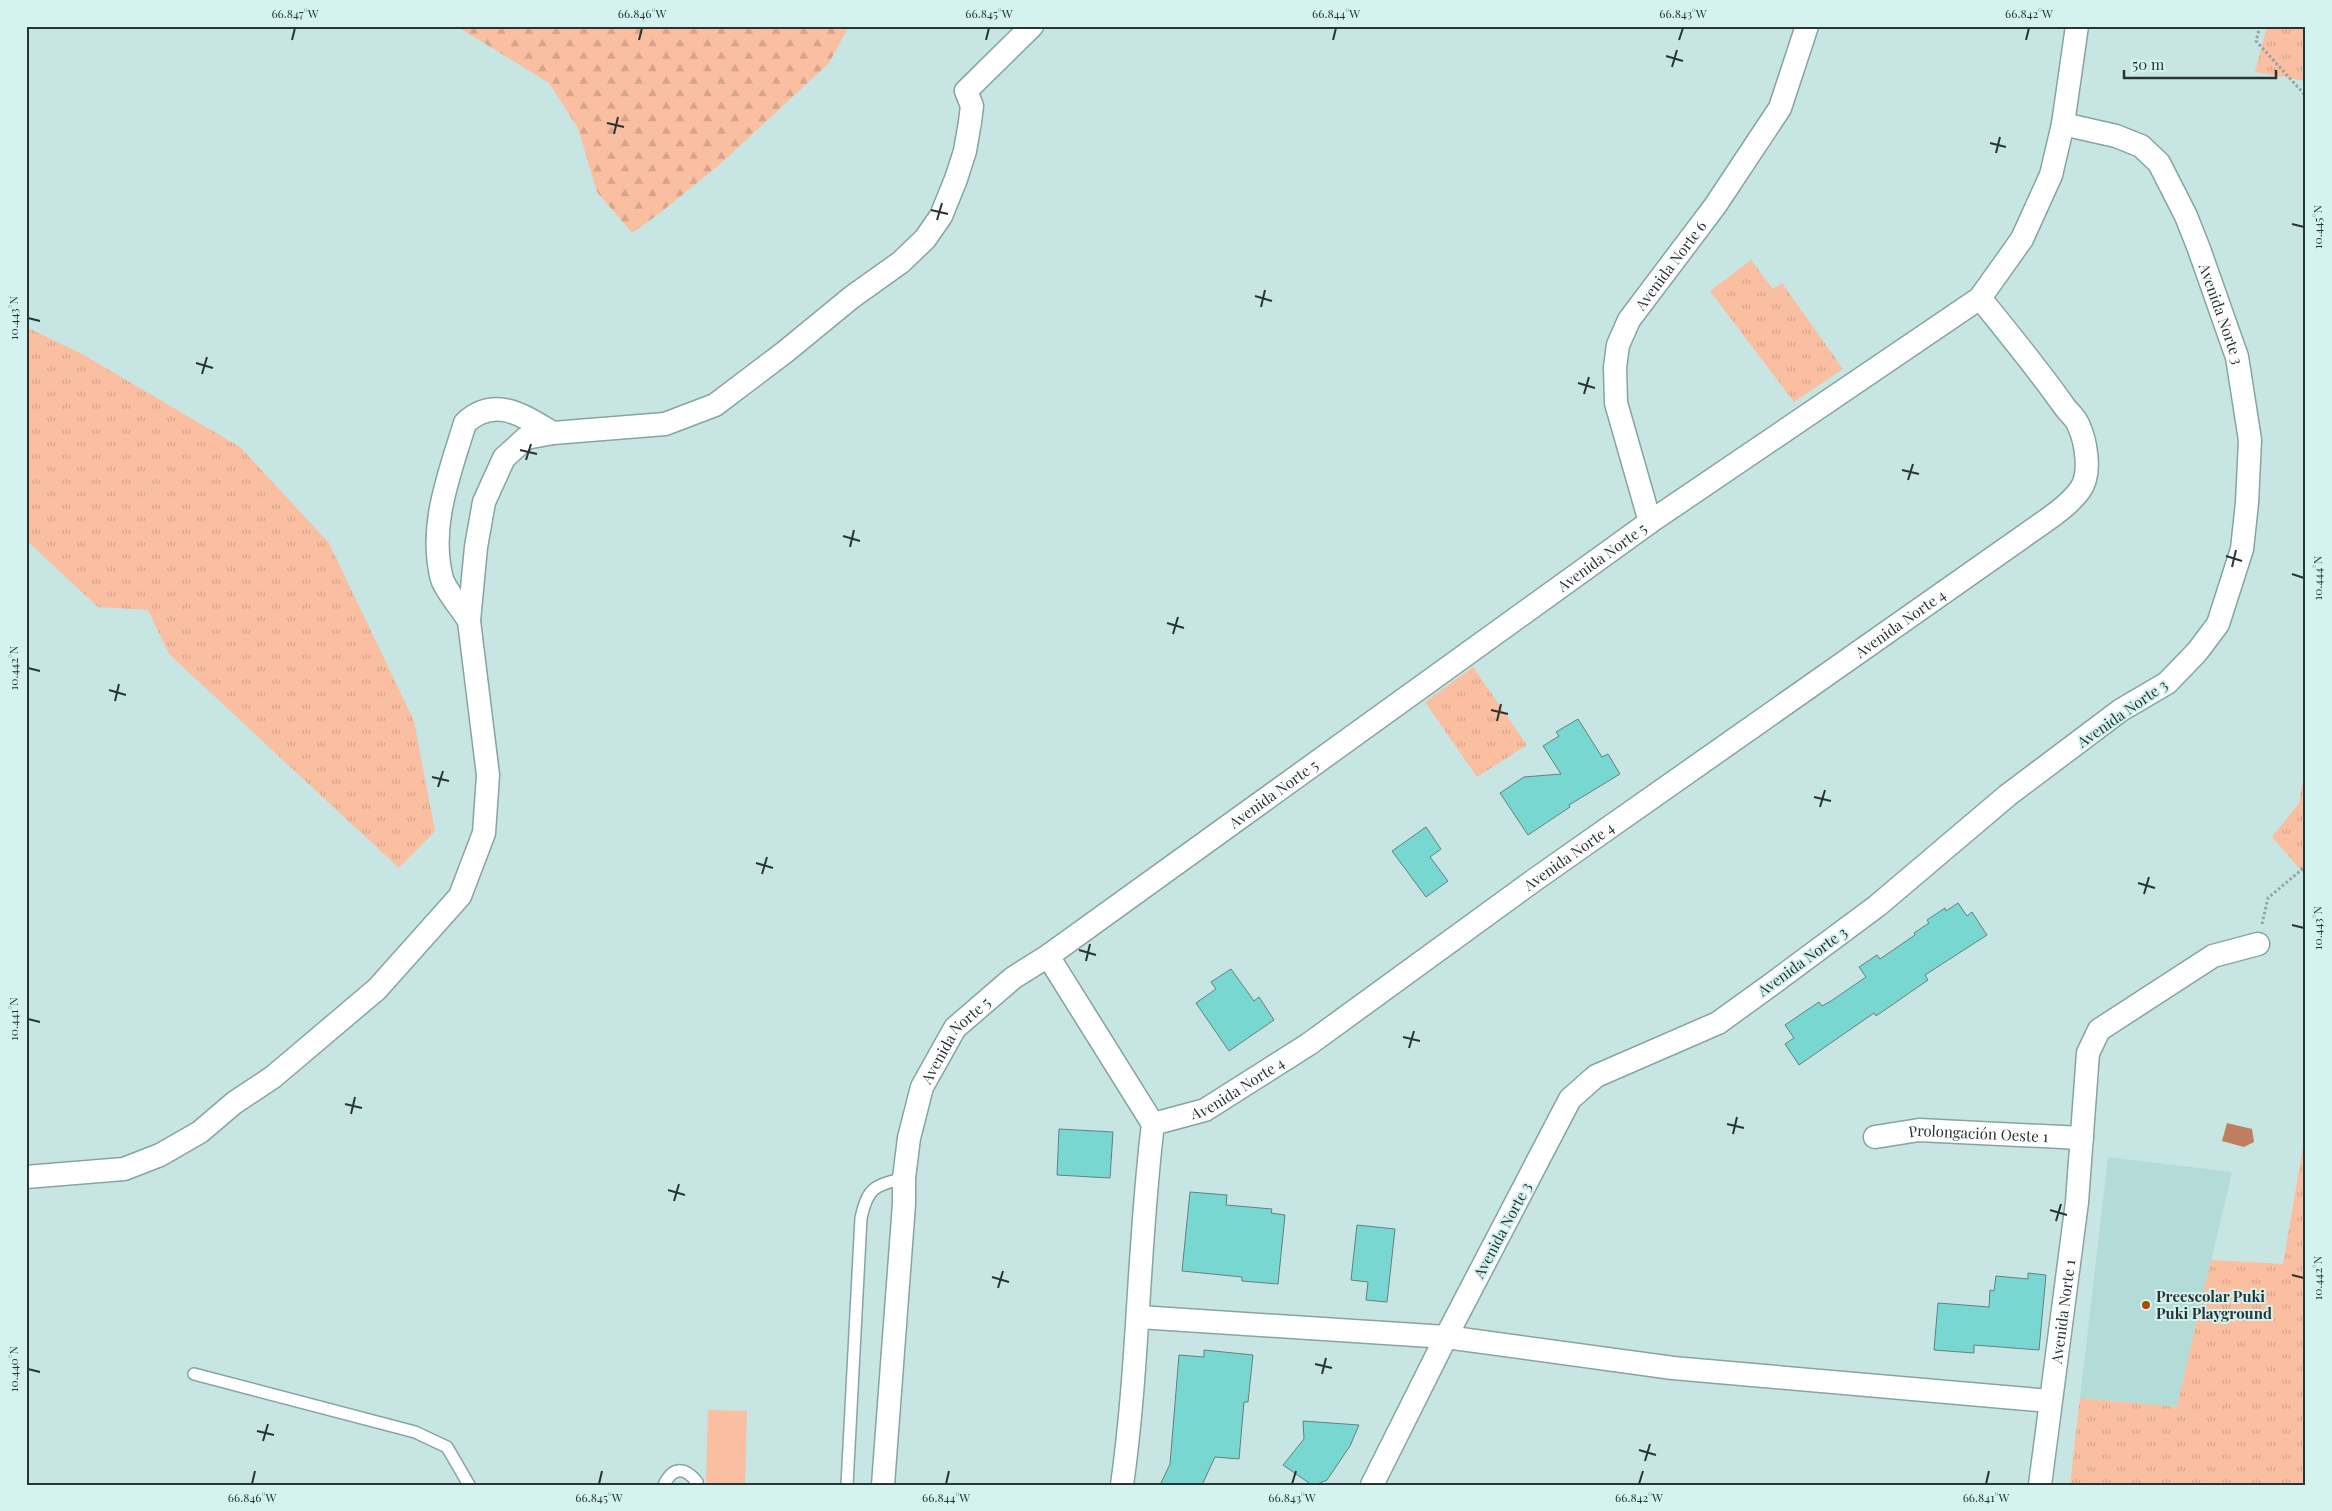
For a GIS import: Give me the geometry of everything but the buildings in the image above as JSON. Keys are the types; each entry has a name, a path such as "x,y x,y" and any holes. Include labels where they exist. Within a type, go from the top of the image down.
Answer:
{"street":[{"path":"26,1176 124,1169 160,1155 200,1132 234,1103 273,1077 377,989 460,896 484,833 488,775 469,621 476,547 484,502 504,458 526,438 553,433 665,424 715,405 786,352 852,297 901,262 925,239 941,216 956,179 965,152 972,106 966,91 1032,26"},
{"name":"Avenida Norte 6","path":"1650,522 1616,403 1615,366 1618,344 1629,320 1715,206 1780,108 1808,26"},
{"path":"1980,298 2022,239 2051,175 2063,124 2077,26"},
{"name":"Avenida Norte 3","path":"1372,1485 1446,1337 1570,1099 1596,1076 1718,1023 1877,906 2023,784 2121,710 2167,683 2197,652 2218,624 2242,549 2247,503 2250,440 2237,357 2192,233 2159,163 2140,146 2116,136 2063,124"},
{"name":"Avenida Norte 5","path":"883,1485 904,1204 904,1178 909,1138 922,1087 955,1028 1013,978 1048,956 1650,522 1980,298"},
{"name":"Avenida Norte 4","path":"1154,1124 1205,1110 1309,1044 1533,881 2024,536 2064,506 2082,489 2086,468 2086,445 2078,422 2065,408 2048,381 1980,298"},
{"path":"469,621 443,580 438,543 440,506 466,423 476,413 489,409 514,411 553,433"},
{"name":"Avenida Norte 1","path":"2040,1485 2050,1401 2055,1382 2077,1202 2088,1053 2099,1030 2213,956 2258,944"},
{"path":"1048,956 1154,1124 1148,1164 1139,1317 1122,1485"},
{"name":"Prolongación Oeste 1","path":"1875,1137 1919,1130 2082,1138"},
{"path":"1139,1317 1446,1337 1673,1368 2050,1401"}],"lane":[{"path":"847,1485 861,1218 866,1197 877,1186 904,1178"},
{"path":"194,1374 432,1438 447,1447 469,1485"},
{"path":"664,1485 668,1476 675,1471 683,1470 691,1474 697,1482 696,1485"}],"path":[{"path":"2260,26 2256,41 2305,95"},
{"path":"2258,944 2268,898 2294,874 2306,866"}],"shaded area":[{"path":"2227,1123 2252,1129 2254,1142 2244,1147 2222,1141"},
{"name":"Preescolar Puki Puki Playground","path":"2108,1157 2232,1172 2177,1407 2080,1398"}],"green space":[{"path":"456,26 849,26 829,63 719,165 632,233 597,192 578,128 549,83"},
{"path":"2267,26 2306,26 2306,81 2255,72"},
{"path":"1751,260 1773,289 1782,283 1843,369 1794,402 1710,291"},
{"path":"26,327 82,354 240,447 329,543 414,721 435,831 399,868 169,654 148,610 98,607 26,540"},
{"path":"1473,667 1527,745 1477,777 1425,702"},
{"path":"2306,765 2306,876 2272,837 2299,803"},
{"path":"2306,1129 2306,1485 2070,1485 2080,1398 2177,1407 2211,1260 2283,1264"},
{"path":"708,1410 747,1411 745,1485 706,1485"}],"place":[{"name":"Preescolar Puki Puki Playground","path":"2146,1305"}]}
